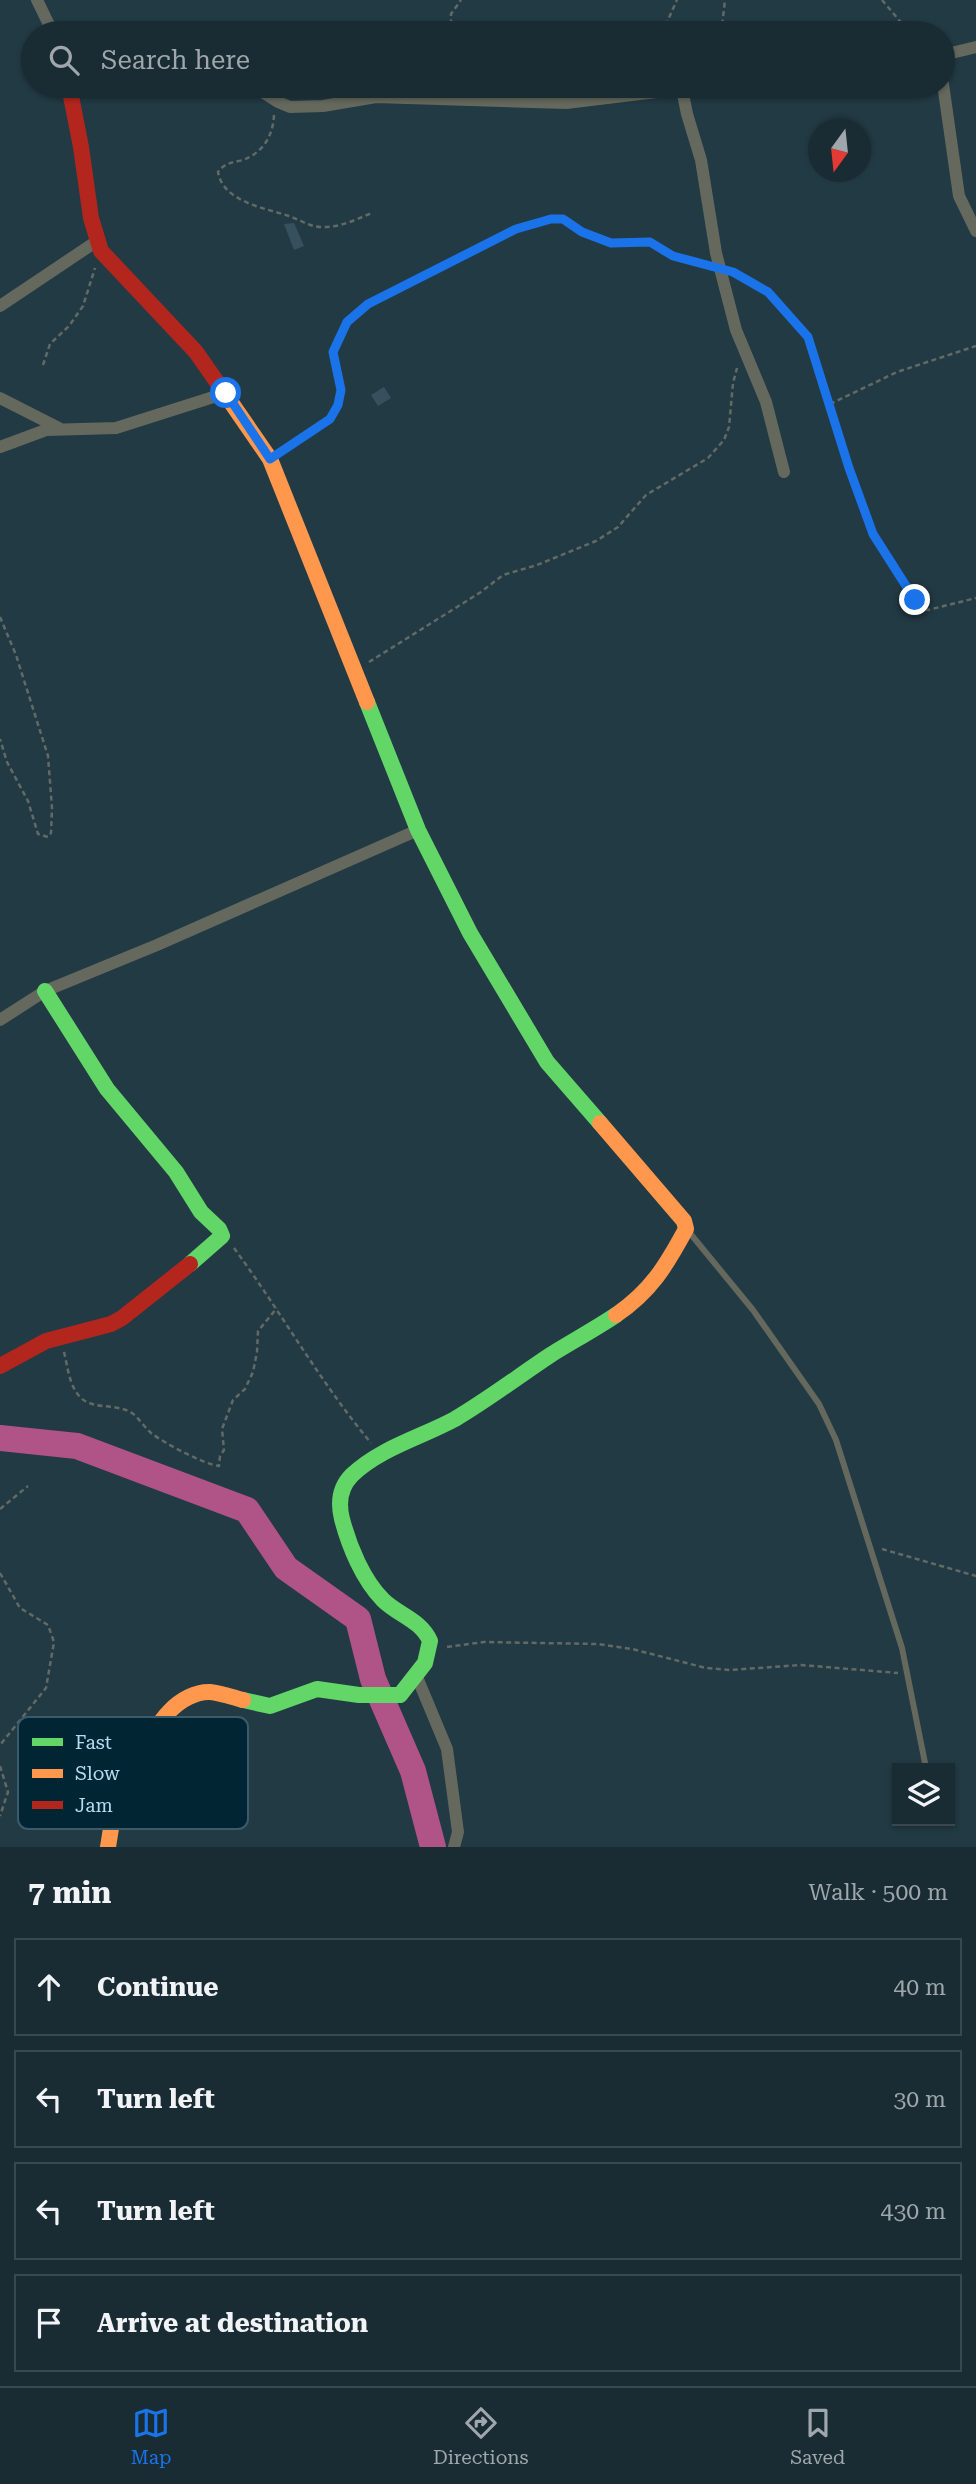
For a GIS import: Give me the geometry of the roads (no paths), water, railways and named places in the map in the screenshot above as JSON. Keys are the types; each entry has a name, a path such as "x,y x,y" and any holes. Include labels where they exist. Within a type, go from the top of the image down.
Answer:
{"street":[{"path":"37,0 47,21"},
{"path":"955,52 976,47"},
{"path":"71,98 91,218 99,246 196,352 270,459 418,830 470,933 547,1062 684,1221 686,1229 664,1269 648,1289 620,1312 529,1369 482,1403 360,1468 343,1486 340,1509 372,1587 389,1605 419,1626 428,1636 430,1650 417,1677 400,1695 359,1695 317,1689 270,1706 209,1692 189,1696 164,1717"},
{"path":"271,98 290,107 323,106 370,98"},
{"path":"445,98 566,103 607,98"},
{"path":"684,98 701,160 720,268 736,330 766,402 783,472"},
{"path":"945,98 959,196 976,231"},
{"path":"0,306 99,246"},
{"path":"0,447 28,435 59,428 116,428 226,393"},
{"path":"0,398 59,428"},
{"path":"0,1020 45,991 231,914 418,830"},
{"path":"0,1366 30,1348 59,1336 111,1324 122,1318 217,1242 222,1234 201,1212 173,1168 85,1058 45,991"},
{"path":"417,1677 447,1749 458,1832 454,1847"},
{"path":"108,1847 111,1829"}],"lane":[{"path":"686,1229 753,1310 819,1404 836,1440 902,1648 925,1763"}],"waterway":[{"path":"0,1438 77,1446 247,1510 286,1568 358,1619 373,1679 413,1771 433,1847"}]}
